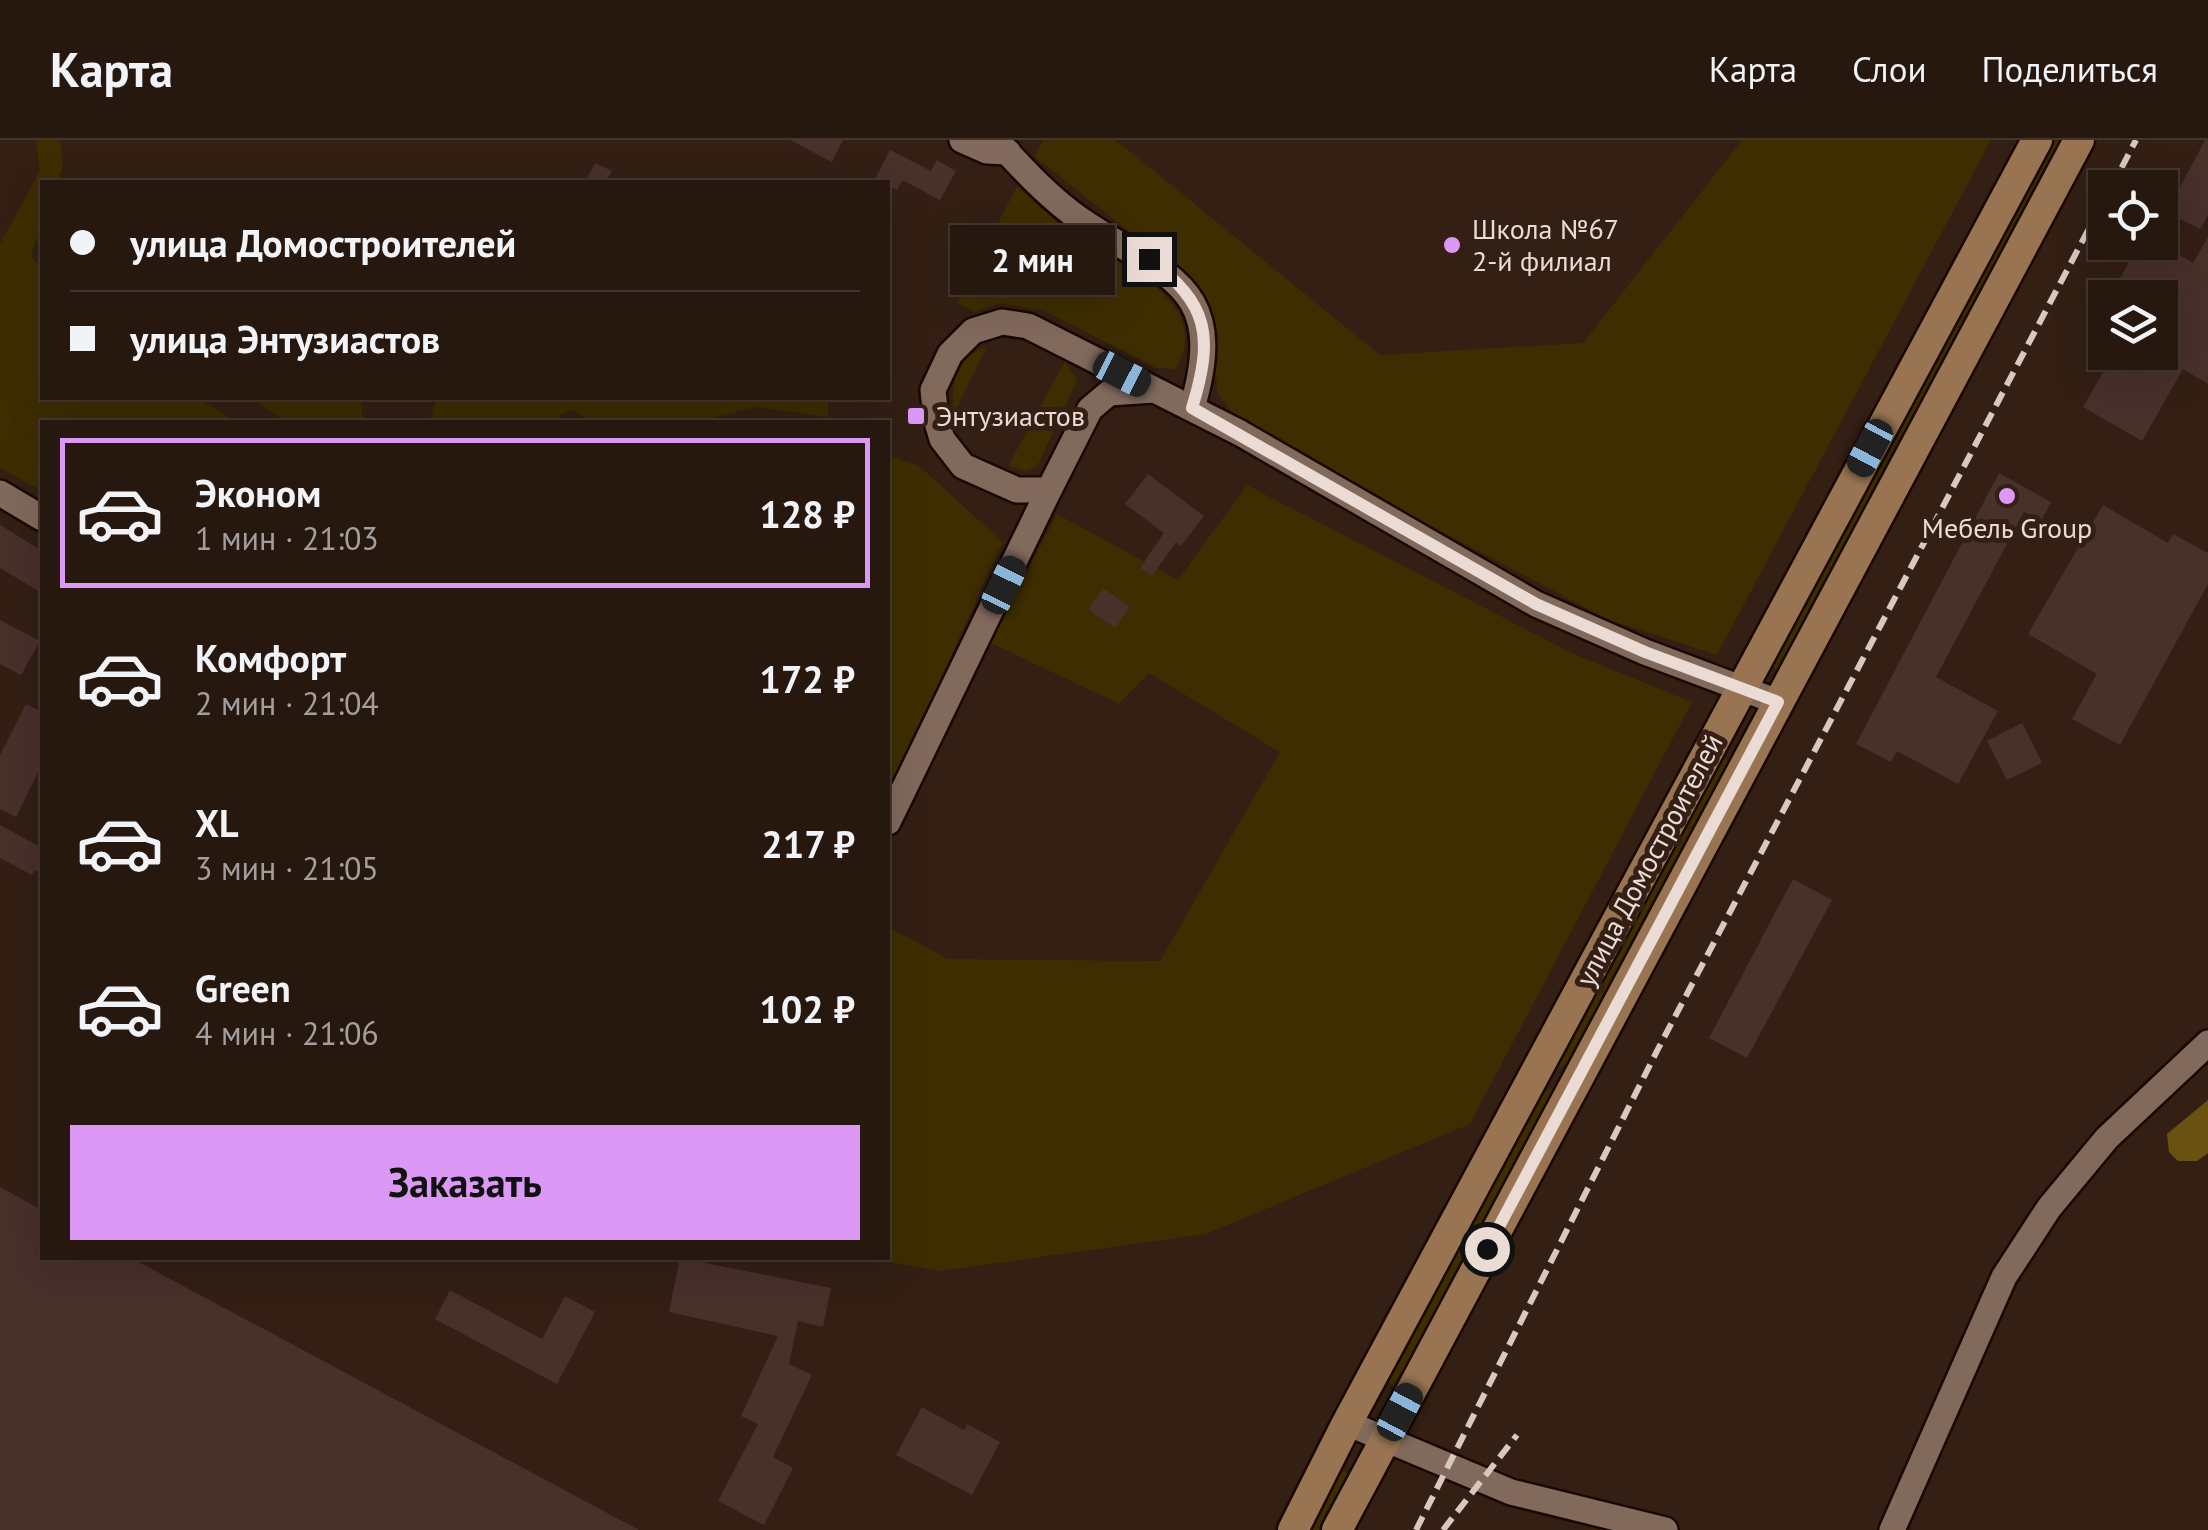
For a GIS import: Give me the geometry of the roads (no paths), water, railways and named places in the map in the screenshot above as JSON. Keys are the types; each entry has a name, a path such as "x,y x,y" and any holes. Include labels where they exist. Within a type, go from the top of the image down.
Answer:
{"main road":[{"name":"улица Домостроителей","path":"1293,1530 1346,1423 2036,140"},
{"name":"улица Домостроителей","path":"1337,1530 2079,140"}],"street":[{"path":"962,140 987,151 1002,146 1037,183 1080,219 1149,259 1179,282 1194,303 1203,332 1202,369 1192,408"},
{"path":"1049,490 1017,490 963,466 942,439 933,390 950,354 973,331 1002,322 1028,326 1192,408 1536,604 1645,652 1778,702"},
{"path":"890,818 1090,409 1109,394 1154,390"},
{"path":"0,493 40,517"},
{"path":"1892,1530 2004,1277 2049,1208 2107,1138 2208,1043"},
{"path":"1346,1423 1511,1492 1665,1530"}],"railway":[{"path":"2120,170 2136,140"},
{"path":"1416,1530 1658,1049 2088,230"},
{"path":"1443,1530 1517,1435"}],"place":[{"name":"Школа №67 2-й филиал","path":"1452,245"},
{"name":"Энтузиастов","path":"916,416"},
{"name":"Мебель Group","path":"2007,496"}]}
